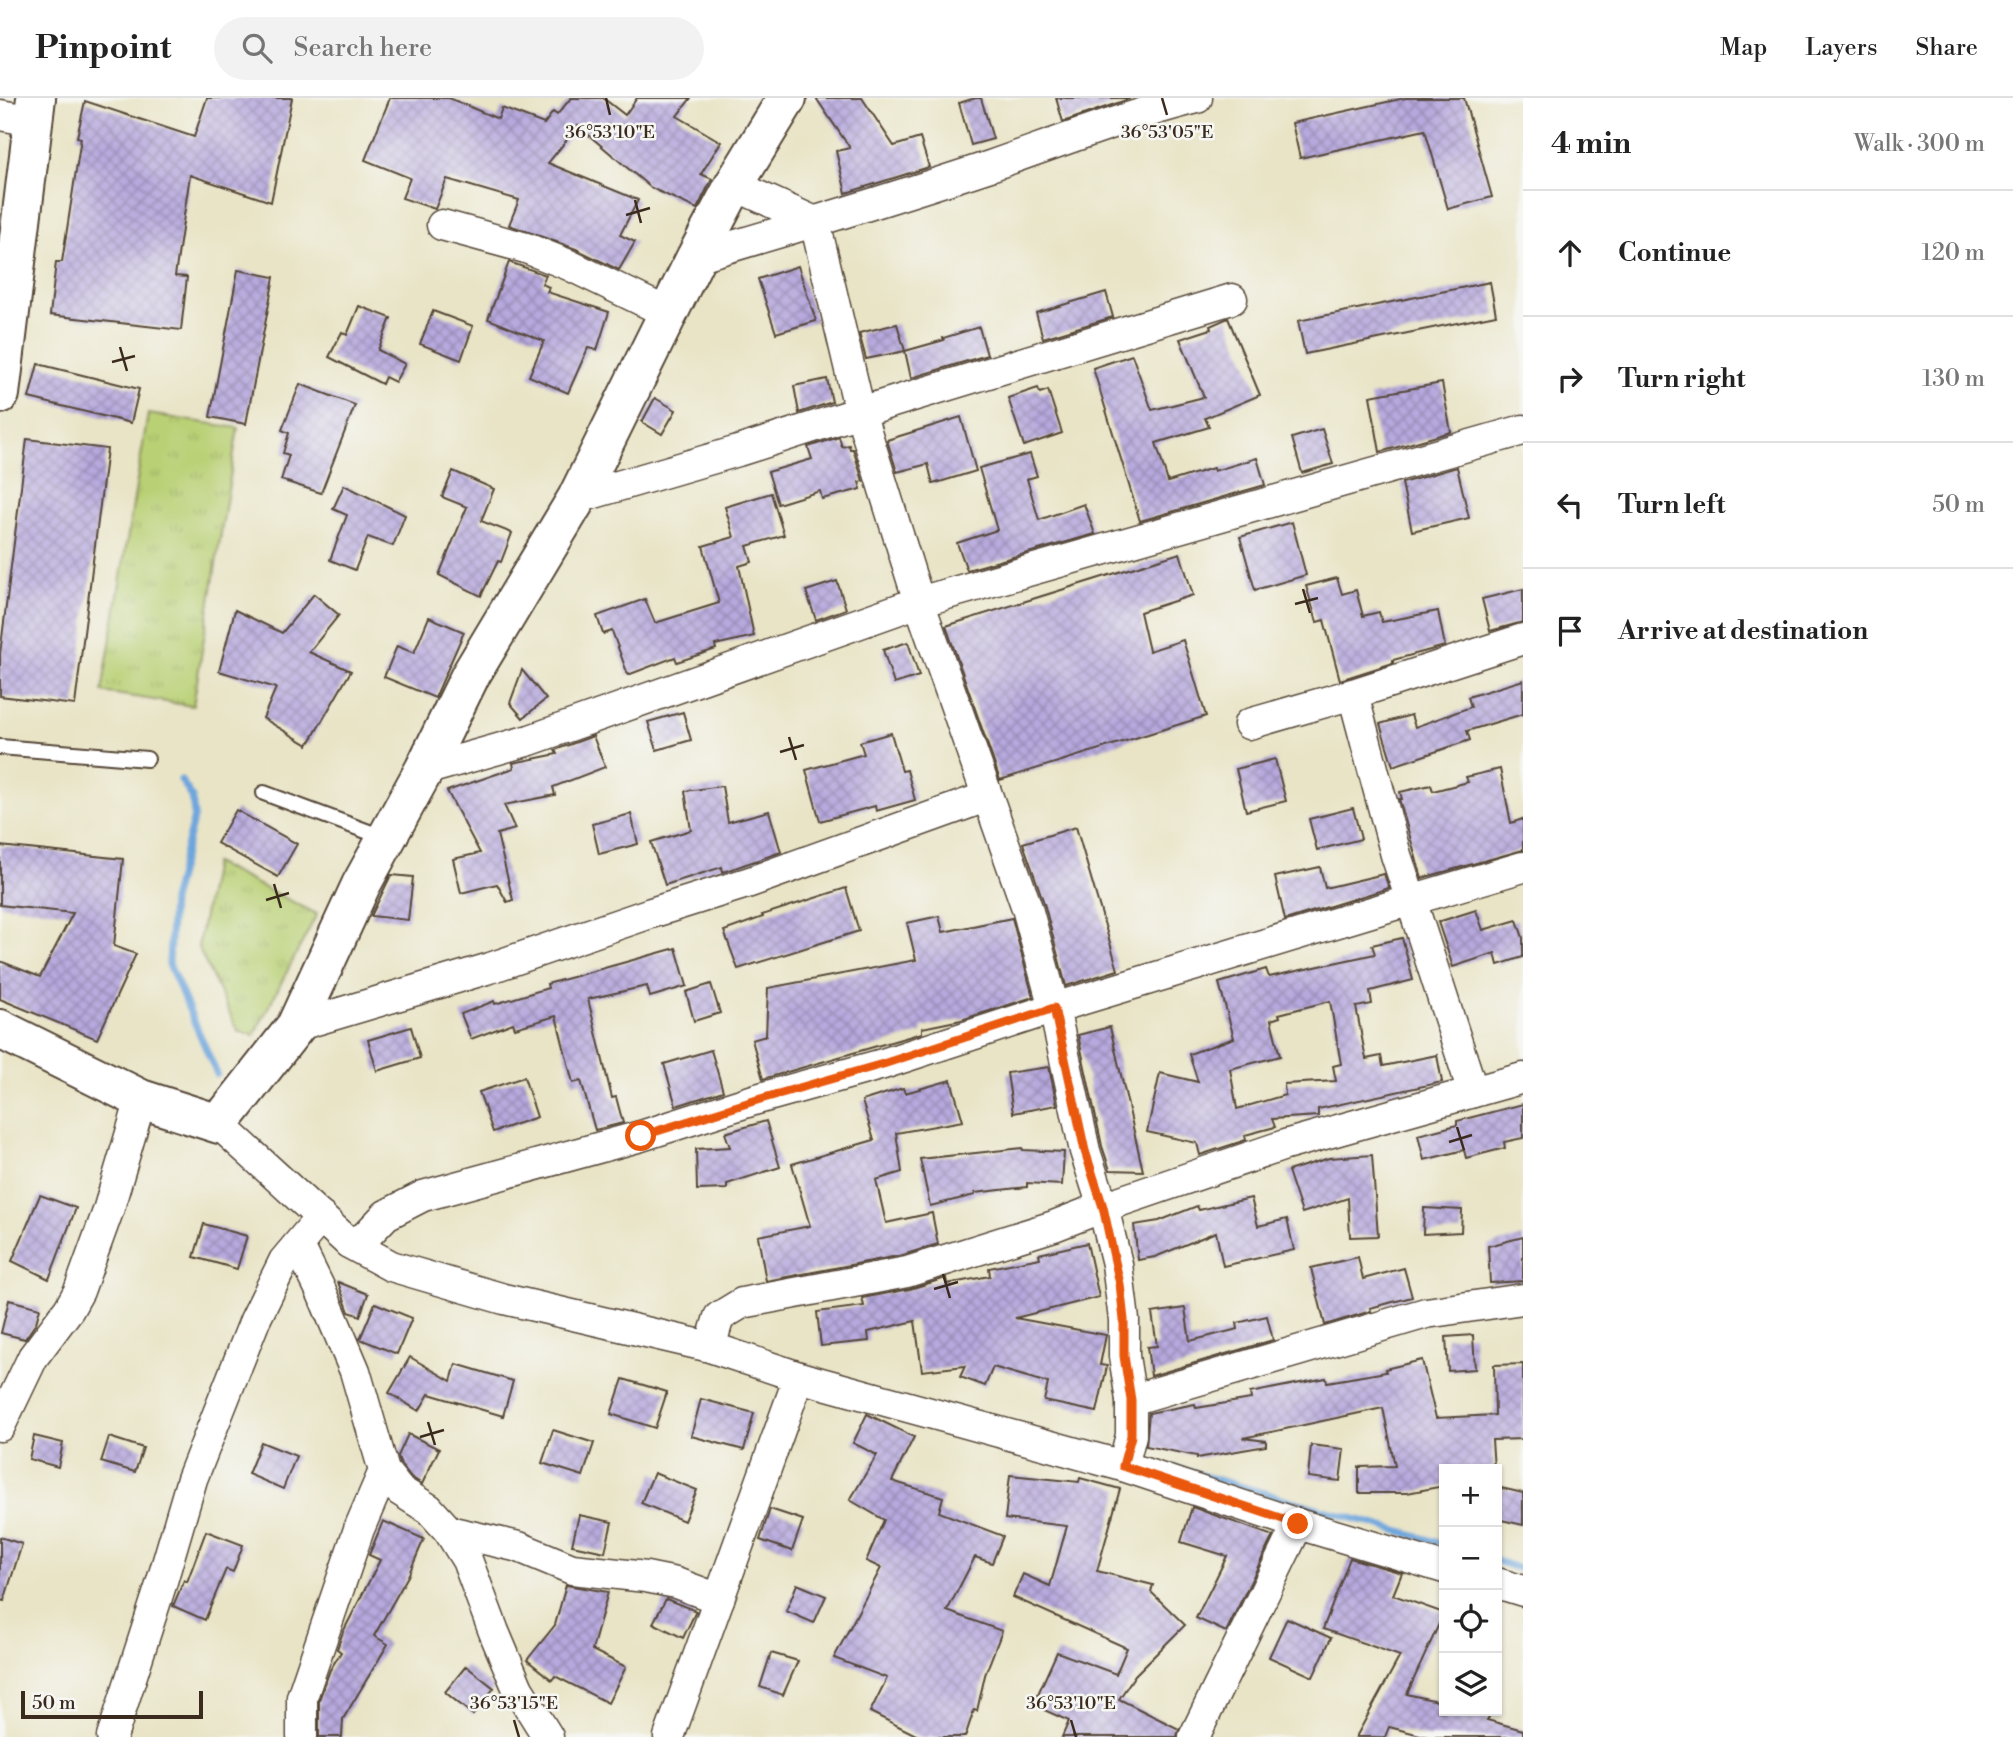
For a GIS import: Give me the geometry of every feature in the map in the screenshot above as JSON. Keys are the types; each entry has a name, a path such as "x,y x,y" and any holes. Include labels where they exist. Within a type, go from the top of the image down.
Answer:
{"street":[{"path":"219,1124 296,1026 362,885 424,770 470,676 577,498 696,257 734,185 787,98"},
{"path":"696,257 990,166 1142,112 1197,98"},
{"path":"0,394 23,111"},
{"path":"734,185 815,222"},
{"path":"815,222 860,412 919,602 1027,908 1054,1008 1085,1151 1103,1207 1120,1284 1124,1356 1131,1400 1126,1452"},
{"path":"442,225 526,248 569,265 668,313"},
{"path":"577,498 1231,299"},
{"path":"424,770 530,740 919,602 1523,430"},
{"path":"1248,724 1353,694 1523,639"},
{"path":"1353,694 1396,855 1474,1092"},
{"path":"296,1026 490,968 750,882 986,797"},
{"path":"357,1240 386,1215 423,1196 641,1136 883,1064 1054,1008 1523,867"},
{"path":"0,1029 141,1099 219,1124 321,1217 391,1266 492,1295 714,1334 799,1377 1126,1452 1298,1524 1439,1566"},
{"path":"714,1334 741,1303 907,1272 1054,1226 1285,1145 1523,1078"},
{"path":"0,1426 33,1357 69,1309 79,1290 108,1212 141,1099"},
{"path":"112,1737 192,1479 255,1321 284,1261 321,1217"},
{"path":"299,1246 355,1371 384,1471 399,1490 429,1510 449,1531 467,1560 518,1689 548,1737"},
{"path":"1131,1400 1426,1313 1523,1299"},
{"path":"669,1737 799,1377"},
{"path":"302,1737 302,1697 306,1684 359,1529 384,1471"},
{"path":"1194,1737 1298,1524"},
{"path":"449,1531 519,1547 572,1569 676,1583 719,1599"},
{"path":"1502,1585 1523,1591"}],"lane":[{"path":"0,747 147,759"},
{"path":"264,793 387,839"}],"green space":[{"path":"148,414 238,428 193,706 102,692"},
{"path":"214,863 317,914 254,1035 238,1031 198,947"}],"building":[{"path":"207,98 292,98 271,202 190,175 175,276 187,277 181,330 50,315 56,262 62,262 81,138 77,137 85,101 194,137"},
{"path":"390,98 449,98 498,119 502,108 544,124 553,112 557,115 571,98 603,98 625,115 637,98 691,98 677,116 721,142 701,174 712,179 697,209 651,188 578,126 548,163 638,200 620,235 635,242 619,270 576,249 509,225 519,200 447,179 435,209 402,198 410,178 365,160"},
{"path":"816,98 862,98 894,146 920,138 929,167 846,193 836,151 850,148"},
{"path":"981,98 993,139 971,145 959,103"},
{"path":"1056,98 1129,98 1129,99 1063,122"},
{"path":"1405,98 1464,98 1492,197 1448,209 1425,130 1300,158 1292,123"},
{"path":"509,262 546,275 542,284 549,287 547,292 609,312 597,350 588,348 568,393 529,376 544,341 488,319"},
{"path":"798,266 816,321 776,333 758,279"},
{"path":"238,270 274,277 246,424 210,417"},
{"path":"1490,282 1496,315 1305,354 1298,321"},
{"path":"1106,292 1113,317 1043,338 1036,313"},
{"path":"359,306 391,318 378,350 405,364 395,382 385,377 382,384 329,357 342,332 347,335"},
{"path":"433,311 473,326 461,360 420,344"},
{"path":"1228,318 1260,395 1205,418 1209,427 1156,443 1168,482 1257,458 1265,485 1140,521 1093,368 1132,355 1152,410 1204,397 1180,339 1211,329 1210,326"},
{"path":"897,324 905,351 866,359 859,333"},
{"path":"979,327 987,355 911,378 905,351"},
{"path":"38,364 139,389 131,423 29,398"},
{"path":"827,379 832,402 799,413 794,386"},
{"path":"1442,383 1451,432 1380,452 1370,396"},
{"path":"300,384 355,405 321,493 281,480 289,455 283,453 289,433 282,430"},
{"path":"1038,388 1040,393 1048,390 1062,433 1024,446 1008,398"},
{"path":"655,398 676,410 662,434 642,422"},
{"path":"961,417 976,471 933,484 928,464 897,472 887,440"},
{"path":"1322,429 1333,464 1302,473 1292,438"},
{"path":"839,437 842,447 849,445 850,449 853,449 863,481 859,482 861,489 822,499 820,491 778,504 768,472 812,459 808,447"},
{"path":"27,439 107,449 75,705 0,696 0,654"},
{"path":"1030,454 1037,476 1027,479 1039,520 1084,504 1095,534 967,570 957,543 997,530 979,468"},
{"path":"1457,467 1469,518 1412,531 1402,483"},
{"path":"453,471 494,489 481,521 512,533 501,562 498,561 481,596 439,575 467,507 442,497"},
{"path":"344,485 405,515 393,546 368,537 355,570 330,560 347,515 333,509"},
{"path":"771,493 784,535 747,546 752,562 739,566 754,636 715,645 716,649 677,662 675,657 628,675 612,631 603,634 597,616 645,599 655,623 719,603 703,546 734,537 725,507"},
{"path":"1292,522 1306,575 1255,590 1240,537"},
{"path":"1180,553 1193,595 1140,612 1149,651 1183,640 1206,716 1000,780 946,626"},
{"path":"1337,578 1342,594 1356,590 1363,616 1379,612 1382,622 1438,611 1445,646 1393,660 1393,663 1340,680 1324,620 1317,622 1306,586"},
{"path":"837,581 846,609 816,620 806,591"},
{"path":"1523,589 1523,622 1490,631 1482,599"},
{"path":"314,594 339,615 309,652 351,671 308,745 263,718 276,688 219,671 235,610 282,633"},
{"path":"429,617 464,632 435,698 384,677 397,646 414,653"},
{"path":"908,642 919,676 894,684 883,650"},
{"path":"522,670 546,699 523,718 510,703"},
{"path":"1523,680 1523,714 1467,731 1470,740 1393,766 1380,724 1411,715 1415,727 1471,707 1468,697"},
{"path":"683,712 691,740 657,750 648,722"},
{"path":"891,733 902,771 907,770 915,800 876,811 875,806 820,821 806,770 864,754 860,742"},
{"path":"593,736 605,767 553,787 555,795 504,805 515,829 497,834 513,900 507,902 497,884 461,893 453,859 480,853 447,791 514,768 513,763 557,754 555,750"},
{"path":"1275,759 1286,801 1246,811 1236,769"},
{"path":"1500,769 1511,823 1523,819 1523,850 1422,878 1399,799 1402,799 1400,792 1431,785 1433,791 1468,782 1466,777"},
{"path":"722,786 728,822 769,811 781,852 723,872 722,867 665,885 651,842 691,830 685,791"},
{"path":"1353,808 1361,839 1317,850 1309,819"},
{"path":"236,810 297,844 278,877 217,843"},
{"path":"631,814 638,844 599,854 592,824"},
{"path":"1076,827 1118,970 1066,986 1044,903 1023,843"},
{"path":"0,846 123,859 114,946 136,954 97,1039 0,999 0,961 40,977 73,913 0,905"},
{"path":"1320,867 1325,888 1384,874 1389,888 1285,920 1275,877"},
{"path":"391,875 413,877 408,920 371,916"},
{"path":"846,888 859,931 738,969 724,931 763,917 762,915"},
{"path":"1476,910 1483,930 1517,920 1523,938 1523,957 1498,965 1495,953 1453,967 1438,922"},
{"path":"939,916 943,932 1012,918 1033,997 961,1020 922,1028 922,1033 763,1079 752,1040 766,1036 768,988 916,960 907,923"},
{"path":"1402,938 1413,980 1370,991 1372,1004 1356,1007 1366,1059 1381,1056 1383,1066 1437,1055 1442,1082 1318,1109 1318,1116 1272,1119 1275,1127 1245,1135 1246,1140 1200,1155 1197,1143 1147,1132 1160,1073 1198,1082 1189,1054 1234,1038 1219,983 1266,969 1269,977 1375,954 1372,945","holes":["1330,1001 1341,1064 1333,1066 1336,1081 1284,1084 1285,1095 1237,1109 1230,1069 1280,1056 1271,1020 1280,1017 1279,1014"]},
{"path":"676,948 687,986 650,997 647,986 588,999 612,1098 616,1097 623,1123 595,1130 581,1081 573,1083 556,1016 515,1028 513,1023 471,1039 461,1014 494,1001 495,1004 548,988 547,984"},
{"path":"711,984 720,1013 694,1021 686,992"},
{"path":"411,1027 420,1058 377,1071 368,1040"},
{"path":"1110,1027 1143,1171 1110,1170 1102,1146 1078,1035"},
{"path":"711,1050 723,1091 676,1106 664,1064"},
{"path":"1049,1067 1057,1105 1013,1113 1007,1073"},
{"path":"524,1077 537,1117 493,1132 479,1092"},
{"path":"951,1080 963,1121 896,1133 902,1172 876,1180 886,1223 932,1213 938,1244 903,1255 766,1281 758,1236 810,1226 792,1164 874,1140 862,1101 903,1088 905,1093"},
{"path":"1523,1104 1523,1138 1504,1142 1505,1148 1466,1158 1464,1150 1424,1160 1418,1135 1457,1125 1457,1121"},
{"path":"766,1121 780,1167 727,1184 727,1189 697,1190 696,1149 730,1147 725,1133"},
{"path":"1022,1148 1064,1152 1062,1185 1027,1183 1027,1187 975,1193 930,1206 920,1159"},
{"path":"1372,1155 1378,1236 1350,1237 1348,1198 1302,1213 1288,1171 1329,1158"},
{"path":"40,1195 76,1208 49,1279 12,1261"},
{"path":"1251,1198 1258,1226 1287,1219 1294,1250 1223,1266 1216,1232 1155,1257 1138,1260 1134,1225 1159,1221 1197,1206 1199,1210"},
{"path":"1424,1208 1462,1210 1461,1232 1423,1234"},
{"path":"204,1224 247,1236 237,1269 194,1257"},
{"path":"1523,1237 1523,1281 1490,1283 1488,1246"},
{"path":"1087,1243 1099,1297 1015,1318 1106,1335 1100,1365 1107,1366 1097,1412 1044,1401 1048,1383 993,1367 985,1386 960,1377 965,1366 922,1371 915,1321 868,1332 869,1341 821,1346 817,1312 864,1306 862,1298 910,1289 946,1278 947,1284 990,1276 989,1268 1040,1258 1039,1254"},
{"path":"1358,1257 1363,1279 1404,1268 1412,1297 1370,1308 1371,1311 1325,1325 1311,1268"},
{"path":"338,1282 368,1294 360,1316 349,1312"},
{"path":"9,1300 40,1308 36,1323 25,1339 1,1333"},
{"path":"375,1303 412,1318 397,1354 360,1339"},
{"path":"1185,1308 1190,1341 1238,1329 1237,1323 1267,1316 1273,1340 1151,1376 1147,1347 1157,1346 1152,1313"},
{"path":"1473,1335 1475,1369 1448,1371 1446,1337"},
{"path":"410,1357 451,1381 456,1364 513,1381 503,1416 429,1394 419,1411 389,1393"},
{"path":"1422,1360 1436,1418 1495,1415 1494,1365 1523,1364 1523,1439 1492,1440 1494,1464 1439,1464 1439,1487 1407,1493 1359,1493 1359,1467 1395,1466 1383,1408 1243,1438 1266,1441 1266,1446 1197,1458 1146,1446 1149,1413 1195,1404 1196,1408 1251,1399 1250,1393 1326,1378 1327,1382 1386,1372 1385,1369"},
{"path":"623,1379 667,1392 655,1428 611,1414"},
{"path":"701,1399 754,1413 744,1450 691,1436"},
{"path":"867,1414 914,1437 892,1481 943,1497 939,1512 1003,1536 992,1563 975,1557 947,1611 1002,1631 985,1675 977,1711 974,1710 965,1737 920,1737 870,1712 887,1678 834,1658 881,1568 866,1561 884,1520 850,1500 877,1455 853,1443"},
{"path":"553,1430 594,1443 583,1476 542,1463"},
{"path":"408,1434 439,1449 422,1484 411,1477 398,1456"},
{"path":"34,1436 63,1443 58,1467 29,1459"},
{"path":"109,1437 143,1448 135,1472 101,1462"},
{"path":"261,1442 296,1456 283,1489 248,1474"},
{"path":"1311,1445 1344,1449 1340,1481 1308,1477"},
{"path":"654,1473 697,1490 684,1521 641,1503"},
{"path":"1010,1475 1079,1482 1080,1478 1120,1489 1097,1571 1153,1585 1151,1592 1185,1625 1135,1675 1119,1699 1179,1729 1177,1737 1062,1737 1069,1721 1033,1705 1057,1652 1116,1674 1127,1648 1013,1597 1023,1574 1050,1586 1067,1526 1005,1519"},
{"path":"1502,1488 1523,1493 1523,1525 1502,1520"},
{"path":"1192,1507 1273,1536 1226,1632 1196,1618 1227,1556 1181,1542"},
{"path":"770,1509 803,1520 792,1551 760,1540"},
{"path":"579,1515 612,1522 605,1552 572,1545"},
{"path":"383,1521 424,1539 408,1576 374,1636 388,1644 343,1719 342,1737 319,1737 319,1700 330,1670 341,1652 337,1649 343,1632 380,1560 369,1555"},
{"path":"206,1531 243,1545 233,1572 226,1569 205,1620 173,1606 184,1580 187,1582"},
{"path":"0,1537 22,1544 4,1601 0,1600"},
{"path":"1350,1558 1402,1573 1393,1595 1439,1611 1439,1624 1407,1694 1439,1702 1439,1716 1490,1716 1487,1720 1523,1730 1523,1737 1428,1737 1389,1727 1385,1737 1356,1737 1400,1656 1323,1629"},
{"path":"797,1584 826,1596 814,1623 786,1611"},
{"path":"566,1585 608,1592 592,1650 626,1667 608,1703 555,1676 552,1680 527,1660 555,1625"},
{"path":"666,1599 696,1611 683,1638 653,1623"},
{"path":"1287,1618 1331,1638 1313,1677 1269,1657"},
{"path":"771,1653 798,1661 783,1695 760,1687"},
{"path":"466,1666 494,1688 473,1715 445,1692"}],"waterway":[{"path":"181,780 192,797 194,816 172,901 169,964 217,1074"},
{"path":"1176,1468 1439,1543"},
{"path":"1502,1563 1523,1570"}],"route":[{"path":"641,1136 883,1064 1054,1008 1085,1151 1117,1264 1124,1320 1124,1356 1131,1400 1131,1436 1123,1466 1298,1524"}]}
